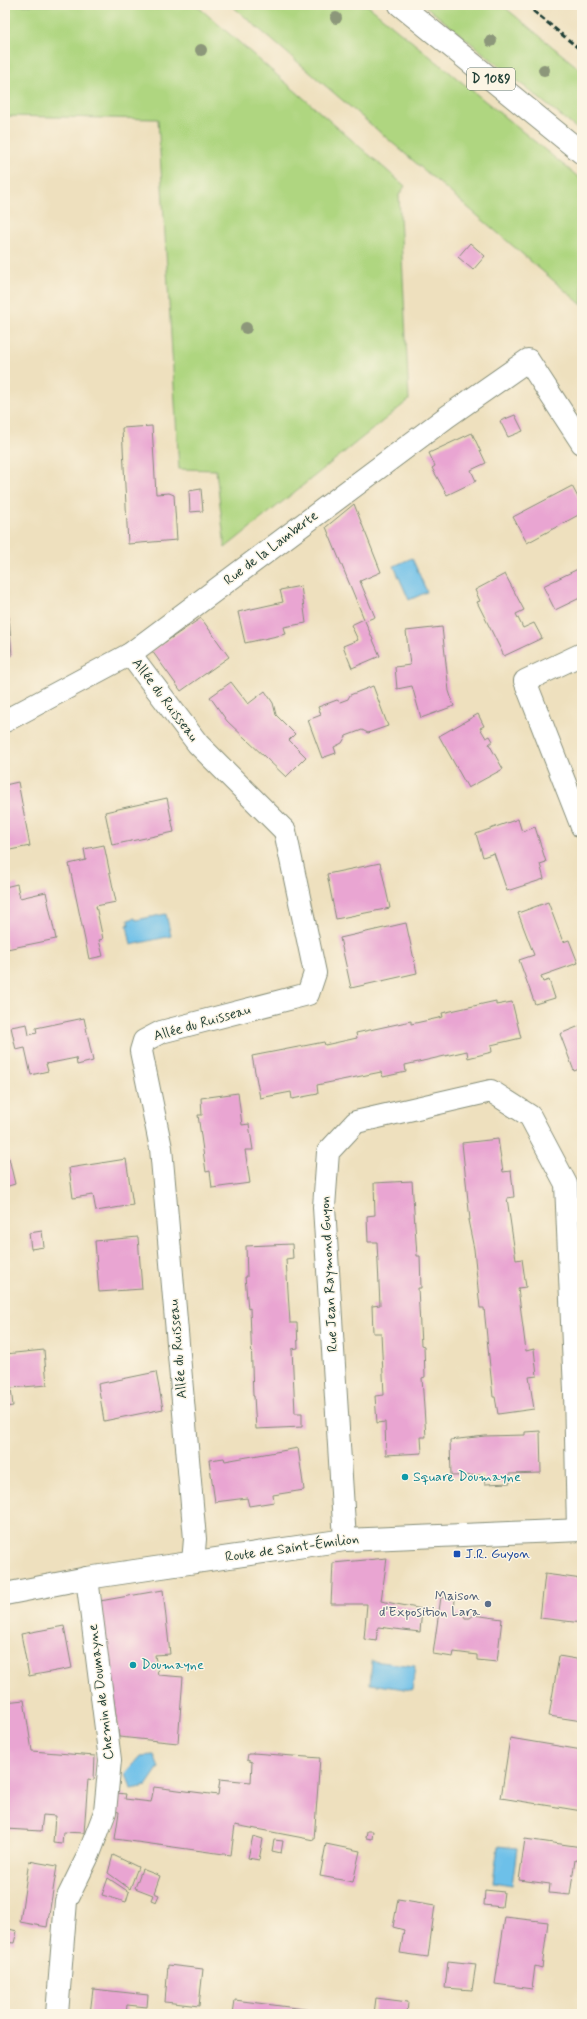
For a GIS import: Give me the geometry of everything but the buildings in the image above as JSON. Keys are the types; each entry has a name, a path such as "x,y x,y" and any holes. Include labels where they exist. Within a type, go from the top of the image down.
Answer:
{"street":[{"name":"D 1089","path":"400,5 582,153"},
{"name":"Rue de la Lamberte","path":"5,721 130,654 448,416 528,360 582,443"},
{"name":"Allée du Ruisseau","path":"130,654 198,744 285,831 316,974 308,994 161,1032 144,1041 141,1051 161,1148 194,1531 193,1562"},
{"path":"582,654 524,681 582,827"},
{"name":"Rue Jean Raymond Guyon","path":"345,1540 324,1207 328,1152 356,1122 491,1091 530,1116 566,1184 580,1530"},
{"name":"Route de Saint-Émilion","path":"5,1594 87,1578 345,1540 580,1530"},
{"name":"Chemin de Doumayne","path":"56,2014 66,1901 89,1854 105,1812 110,1760 87,1578"}],"green space":[{"path":"5,5 196,5 405,186 399,195 409,400 225,548 216,470 179,469 158,119 5,116"},
{"path":"231,5 367,5 582,180 582,305"},
{"path":"424,5 502,5 582,71 582,133"}],"water":[{"path":"412,558 427,592 409,600 394,566"},
{"path":"166,914 171,936 131,945 127,925 129,925 128,920 135,918 136,920"},
{"path":"372,1661 415,1666 412,1690 370,1684"},
{"path":"154,1755 159,1767 146,1786 131,1789 126,1773 141,1756"},
{"path":"498,1846 517,1848 512,1885 493,1882"}],"railway":[{"path":"526,5 582,51"}],"place":[{"name":"Square Doumayne","path":"405,1477"},
{"name":"J.R. Guyon","path":"457,1554"},
{"name":"Maison d'Exposition Lara","path":"488,1604"},
{"name":"Doumayne","path":"133,1665"}]}
